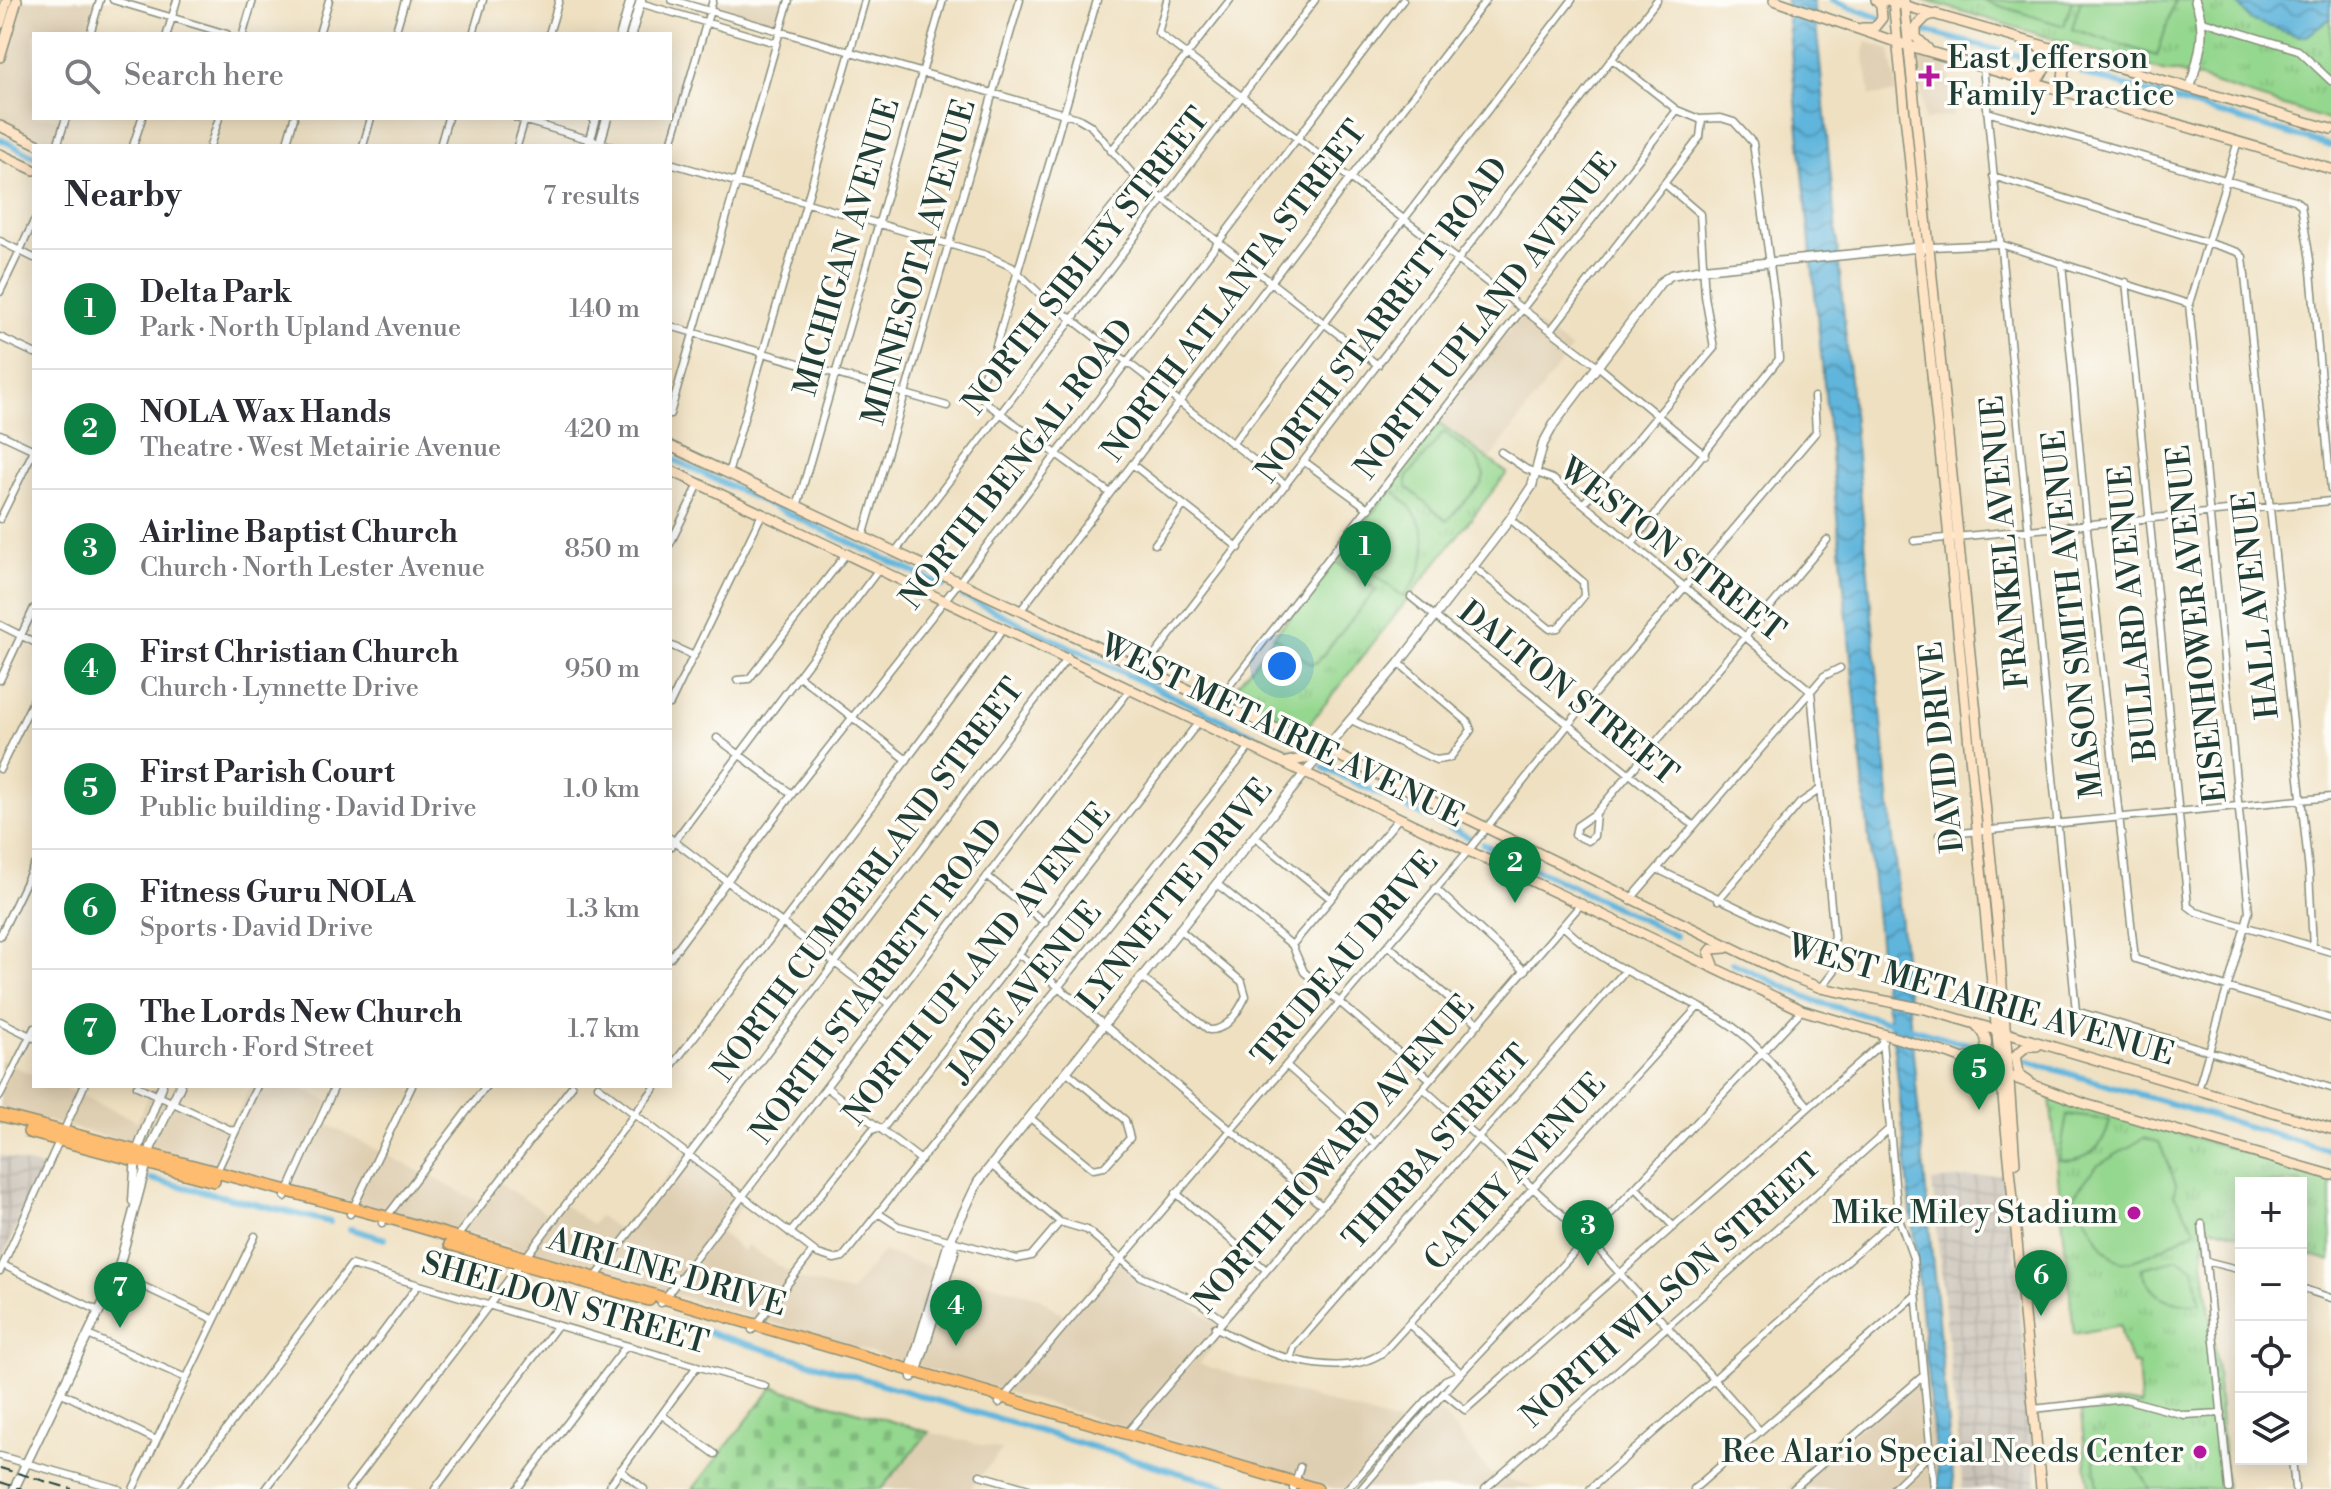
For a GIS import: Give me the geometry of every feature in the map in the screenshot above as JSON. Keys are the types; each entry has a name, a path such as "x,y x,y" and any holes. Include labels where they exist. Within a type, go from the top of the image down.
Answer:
{"highway":[{"name":"AIRLINE DRIVE","path":"0,1115 61,1137"},
{"name":"AIRLINE DRIVE","path":"0,1122 384,1220 1126,1435 1294,1487 1317,1489"}],"main road":[{"path":"0,24 7,0"},
{"path":"0,57 17,0"},
{"path":"1776,0 1909,46 2331,169"},
{"path":"1851,28 1874,28 1880,23 1883,13 1876,0"},
{"path":"1896,1 2331,129"},
{"name":"DAVID DRIVE","path":"1896,1 1896,42 1939,394 1983,831 2041,1489"},
{"name":"DAVID DRIVE","path":"1896,1 1909,46 1931,247 1939,394"},
{"path":"1932,52 1920,43 1916,27 1926,17 1936,13"},
{"path":"2023,79 2040,76 2047,66 2046,54 2031,41"},
{"path":"2079,95 2067,86 2063,72 2071,59 2089,58"},
{"path":"0,126 37,144"},
{"path":"0,154 32,169"},
{"name":"WEST METAIRIE AVENUE","path":"672,447 1216,703 1327,750 1690,929 1821,988 1925,1009 2331,1129"},
{"name":"WEST METAIRIE AVENUE","path":"672,471 1068,657 1249,748 1715,966 1802,1010 1884,1037 1917,1043 1948,1059 1963,1058 2061,1096 2331,1175"},
{"path":"962,608 956,597 958,591 976,589"},
{"path":"1272,759 1292,763 1308,758 1310,749 1293,736"},
{"path":"1676,948 1687,950 1696,944 1698,939 1690,929"},
{"path":"1715,966 1709,960 1712,949 1733,949"},
{"path":"1963,1058 1975,1058 1986,1048 1984,1033 1975,1024"},
{"path":"2057,1048 2027,1046 2016,1055 2015,1064 2019,1074 2061,1096"},
{"name":"DAVID DRIVE","path":"2036,1408 2047,1489"}],"street":[{"path":"91,32 100,0"},
{"path":"113,0 220,32"},
{"path":"168,32 177,0"},
{"path":"244,32 253,0"},
{"path":"320,32 329,0"},
{"path":"396,32 405,0"},
{"path":"474,32 483,0"},
{"path":"550,32 559,0"},
{"path":"672,0 1064,113 1090,125 1136,178 1378,365"},
{"path":"671,144 713,0"},
{"path":"672,407 789,0"},
{"path":"728,474 865,0"},
{"name":"MICHIGAN AVENUE","path":"797,507 943,0"},
{"name":"MINNESOTA AVENUE","path":"863,537 1020,0"},
{"path":"1097,0 993,356 977,389 1000,412 1110,493"},
{"path":"1167,0 1158,33 1599,367 1705,455"},
{"path":"1111,151 1230,0"},
{"name":"NORTH SIBLEY STREET","path":"895,552 1315,0"},
{"name":"NORTH BENGAL ROAD","path":"672,955 792,794 959,582 1403,0"},
{"name":"NORTH ATLANTA STREET","path":"1021,610 1486,0"},
{"path":"1232,444 1572,0"},
{"name":"NORTH STARRETT ROAD","path":"1144,669 1657,0"},
{"path":"2190,88 2202,45 2203,21 2195,0"},
{"path":"635,1 776,43"},
{"path":"622,32 635,1"},
{"path":"631,32 635,1"},
{"path":"2203,21 2298,50 2331,81"},
{"path":"1612,59 1677,110 1702,120 1721,118 1734,122 1753,143 1770,262 1778,364 1633,542"},
{"name":"FRANKEL AVENUE","path":"1983,67 2077,1011 2209,1052"},
{"name":"NORTH UPLAND AVENUE","path":"1216,703 1677,110"},
{"path":"1987,112 2226,179 2295,200 2302,206 2331,490"},
{"path":"58,144 65,120"},
{"path":"134,144 141,120"},
{"path":"211,144 218,120"},
{"path":"287,144 293,120"},
{"path":"364,144 370,120"},
{"path":"441,144 447,120"},
{"path":"518,144 524,120"},
{"path":"527,120 599,144 606,120"},
{"path":"589,143 595,120"},
{"path":"1551,330 1700,137 1702,120"},
{"name":"EISENHOWER AVENUE","path":"2198,1090 2245,927 2249,899 2189,304 2238,141"},
{"path":"672,164 986,255 1016,272 1126,362 1286,485"},
{"path":"1993,176 2208,242"},
{"path":"1087,239 1136,178"},
{"path":"1584,503 1714,348 1703,269 1700,214 1697,207 1665,184"},
{"path":"0,292 32,225"},
{"path":"0,241 32,257"},
{"name":"HALL AVENUE","path":"2208,242 2238,252 2244,259 2313,947"},
{"path":"1931,247 2000,244 2189,304"},
{"name":"LYNNETTE DRIVE","path":"914,1373 954,1252 953,1241 966,1203 991,1165 1474,567 1530,489 1543,444 1554,424 1661,282 1671,275 1703,269 1931,247"},
{"name":"MASON SMITH AVENUE","path":"2062,263 2087,525 2135,959 2227,989"},
{"name":"BULLARD AVENUE","path":"2126,282 2176,811 2188,906 2245,927"},
{"path":"672,327 947,406"},
{"path":"0,337 32,352"},
{"name":"TRUDEAU DRIVE","path":"1001,1400 1469,850 1568,725 1816,432 1814,397"},
{"path":"0,434 32,449"},
{"name":"WESTON STREET","path":"1501,452 1536,473 1553,479 1811,691"},
{"path":"0,519 32,454"},
{"path":"1305,462 1369,509"},
{"path":"1132,464 1239,548"},
{"path":"672,540 699,484"},
{"path":"1914,541 2331,501"},
{"path":"1155,544 1184,505"},
{"path":"672,700 762,514"},
{"path":"1474,567 1550,629 1558,628 1584,596 1583,582 1510,519"},
{"path":"1596,813 1594,836 1588,841 1575,835 1577,826 1596,813 1827,540"},
{"path":"737,680 749,679 846,554"},
{"path":"672,841 879,569"},
{"name":"DALTON STREET","path":"1411,597 1694,826"},
{"path":"0,680 32,612"},
{"path":"0,625 32,641"},
{"path":"672,1065 907,760 1004,627"},
{"path":"672,646 694,656"},
{"name":"NORTH CUMBERLAND STREET","path":"594,1282 1068,657"},
{"path":"1351,720 1436,760 1450,758 1471,730 1470,725 1399,663"},
{"path":"1630,900 1824,676 1840,668"},
{"path":"799,676 907,760"},
{"name":"NORTH STARRETT ROAD","path":"663,1300 1131,688"},
{"path":"1811,691 1835,954 1835,970 1821,988"},
{"path":"0,769 32,703"},
{"name":"NORTH UPLAND AVENUE","path":"790,1233 872,1130 885,1126 1198,723"},
{"path":"717,738 792,794"},
{"name":"JADE AVENUE","path":"813,1251 834,1259 843,1257 1249,748"},
{"path":"1718,900 1800,803 1819,790"},
{"path":"1939,835 2331,797"},
{"path":"1292,945 1399,818"},
{"path":"1254,836 1330,898"},
{"path":"672,843 889,1004"},
{"path":"0,936 32,869"},
{"path":"1657,869 1835,954"},
{"path":"987,876 1045,923"},
{"path":"1216,883 1292,945 1304,972 1430,1079"},
{"path":"1435,888 1525,971"},
{"name":"NORTH HOWARD AVENUE","path":"1126,1435 1215,1327 1582,903"},
{"path":"1564,927 1588,949 1624,972 1725,1021 1762,1052 1809,1107"},
{"path":"2245,927 2331,952"},
{"path":"1141,977 1209,1030 1224,1027 1241,1006 1246,996 1242,982 1179,929"},
{"path":"1388,945 1479,1024"},
{"path":"1020,955 1321,1205"},
{"name":"THIRBA STREET","path":"1291,1356 1294,1347 1624,972"},
{"path":"2227,989 2331,1019"},
{"name":"CATHY AVENUE","path":"1291,1356 1334,1368 1364,1363 1382,1353 1698,1007"},
{"path":"1361,1489 1461,1373 1802,1010"},
{"path":"0,1021 32,1037 0,1096"},
{"path":"1444,1393 1464,1410 1674,1227 1884,1037"},
{"path":"1884,1037 1888,1130 1898,1216 1913,1258 1934,1489"},
{"path":"2209,1052 2331,1088"},
{"path":"1286,1065 1374,1143"},
{"path":"1029,1117 1093,1169 1104,1167 1130,1138 1125,1120 1066,1071"},
{"path":"826,1087 921,1160"},
{"path":"83,1088 2,1268 99,1311"},
{"path":"141,1088 235,1132"},
{"path":"14,1489 117,1274 134,1206 141,1159 161,1088"},
{"path":"141,1159 179,1088"},
{"path":"215,1178 256,1088"},
{"path":"286,1194 334,1088"},
{"path":"351,1211 411,1088"},
{"path":"384,1220 484,1088"},
{"path":"454,1241 570,1088"},
{"path":"601,1088 813,1251 754,1327"},
{"path":"349,1489 654,1088"},
{"path":"1423,1088 1589,1239 1760,1431"},
{"name":"NORTH WILSON STREET","path":"1485,1489 1888,1130"},
{"path":"991,1165 1060,1222 1087,1230 1153,1285 1199,1302 1222,1319"},
{"path":"1636,1188 1674,1227"},
{"path":"1176,1193 1265,1269"},
{"path":"878,1213 898,1226 1017,1259 1031,1256 1060,1222"},
{"path":"1590,1489 1898,1216"},
{"path":"2202,1224 2229,1489"},
{"path":"133,1489 255,1236"},
{"path":"2206,1261 2235,1268"},
{"name":"SHELDON STREET","path":"181,1489 351,1265 765,1386"},
{"path":"117,1274 213,1319"},
{"path":"266,1489 418,1285"},
{"path":"2307,1290 2331,1298"},
{"path":"1694,1489 1916,1295"},
{"path":"1409,1324 1461,1373"},
{"path":"435,1489 557,1326"},
{"path":"1215,1327 1238,1341 1291,1356"},
{"path":"88,1335 186,1378"},
{"path":"517,1489 626,1346"},
{"path":"607,1489 697,1366"},
{"path":"1347,1489 1445,1380 1461,1373"},
{"path":"1793,1489 1923,1376"},
{"path":"60,1392 156,1440"},
{"path":"2036,1408 2125,1399 2184,1415 2222,1413"},
{"path":"662,1415 715,1454"},
{"path":"1392,1440 1399,1446"},
{"path":"1893,1489 1931,1453"},
{"path":"0,1456 119,1489"},
{"path":"1375,1458 1382,1466"},
{"path":"2293,1465 2295,1489"},
{"path":"1294,1487 1300,1467"},
{"path":"620,1470 644,1489"},
{"path":"980,1475 1011,1487 1029,1489"}],"shaded area":[{"path":"24,0 95,0 87,32 32,32 32,120 62,120 56,144 0,119 0,77"},
{"path":"715,0 784,0 777,26 713,7"},
{"path":"1867,42 1890,50 1897,93 1870,96 1864,53"},
{"path":"1925,55 1948,65 1953,116 1924,120 1919,61"},
{"path":"1522,313 1571,349 1490,460 1438,422"},
{"path":"0,1060 32,1074 32,1088 63,1088 137,1121 152,1088 231,1125 250,1088 300,1088 329,1101 320,1121 478,1201 495,1180 551,1216 562,1203 592,1225 599,1216 625,1234 686,1150 749,1198 720,1232 743,1251 747,1245 799,1279 850,1293 882,1252 1038,1297 1066,1316 1118,1251 1226,1331 1199,1364 1401,1424 1428,1396 1490,1473 1537,1489 1337,1489 452,1229 0,1108"},
{"path":"0,1155 44,1169 0,1262"},
{"path":"2007,1174 2037,1489 1963,1489 1932,1181"},
{"path":"1927,1371 1938,1489 1786,1489"},
{"path":"929,1432 1002,1450 970,1489 881,1489"}],"green space":[{"path":"1924,0 2331,0 2331,121 2179,72 2166,72"},
{"path":"1981,0 2072,0 2064,26"},
{"path":"2081,0 2175,0 2157,56 2072,29"},
{"path":"1438,422 1507,473 1303,732 1225,701"},
{"path":"1444,432 1477,458 1484,475 1481,484 1447,521 1407,487 1407,477"},
{"path":"1392,490 1415,514 1425,540 1421,568 1404,597 1347,553 1346,544"},
{"path":"1335,561 1376,590 1317,662 1310,664 1274,636"},
{"path":"2050,1097 2331,1176 2331,1261 2307,1254 2307,1177 2235,1177 2235,1233 2206,1225 2203,1261 2216,1357 2226,1489 2089,1489 2080,1406 2124,1402 2141,1405 2138,1364 2133,1364 2123,1343 2120,1325 2074,1334"},
{"path":"2067,1115 2110,1120 2104,1138 2093,1151 2078,1159 2059,1160"},
{"name":"Mike Miley Stadium","path":"2144,1138 2159,1142 2176,1184 2174,1195 2196,1230 2148,1255 2133,1261 2120,1261 2100,1243 2074,1195 2097,1166"},
{"path":"2178,1259 2194,1269 2200,1303 2180,1303 2164,1298 2156,1293 2146,1278 2142,1268"},
{"path":"773,1387 929,1432 881,1489 693,1489"},
{"path":"2094,1455 2121,1458 2135,1466 2149,1489 2098,1489"}],"water":[{"path":"1786,0 1813,0 1819,51 1954,1489 1939,1489 1895,1051 1884,992"},
{"path":"2236,0 2331,0 2331,18 2307,36 2298,36 2250,20"}],"waterway":[{"path":"1832,0 1879,18"},
{"path":"1920,30 2024,57"},
{"path":"2081,73 2331,146"},
{"path":"0,139 32,155"},
{"path":"672,459 943,586"},
{"path":"963,596 1300,757"},
{"path":"1323,767 1470,838"},
{"path":"1483,844 1676,936"},
{"path":"1732,963 1818,1002 1974,1046"},
{"path":"2023,1060 2331,1151"},
{"path":"151,1179 330,1222"},
{"path":"350,1229 385,1239"},
{"path":"646,1314 1234,1489"}],"railway":[{"path":"0,1468 72,1489"},
{"path":"0,1482 22,1489"}],"place":[{"name":"East Jefferson Family Practice","path":"1929,76"},
{"name":"Delta Park","path":"1365,587"},
{"name":"NOLA Wax Hands","path":"1515,903"},
{"name":"First Parish Court","path":"1979,1110"},
{"name":"Mike Miley Stadium","path":"2134,1213"},
{"name":"Airline Baptist Church","path":"1588,1266"},
{"name":"Fitness Guru NOLA","path":"2041,1316"},
{"name":"The Lords New Church","path":"120,1328"},
{"name":"First Christian Church","path":"956,1346"},
{"name":"Ree Alario Special Needs Center","path":"2200,1452"}]}
